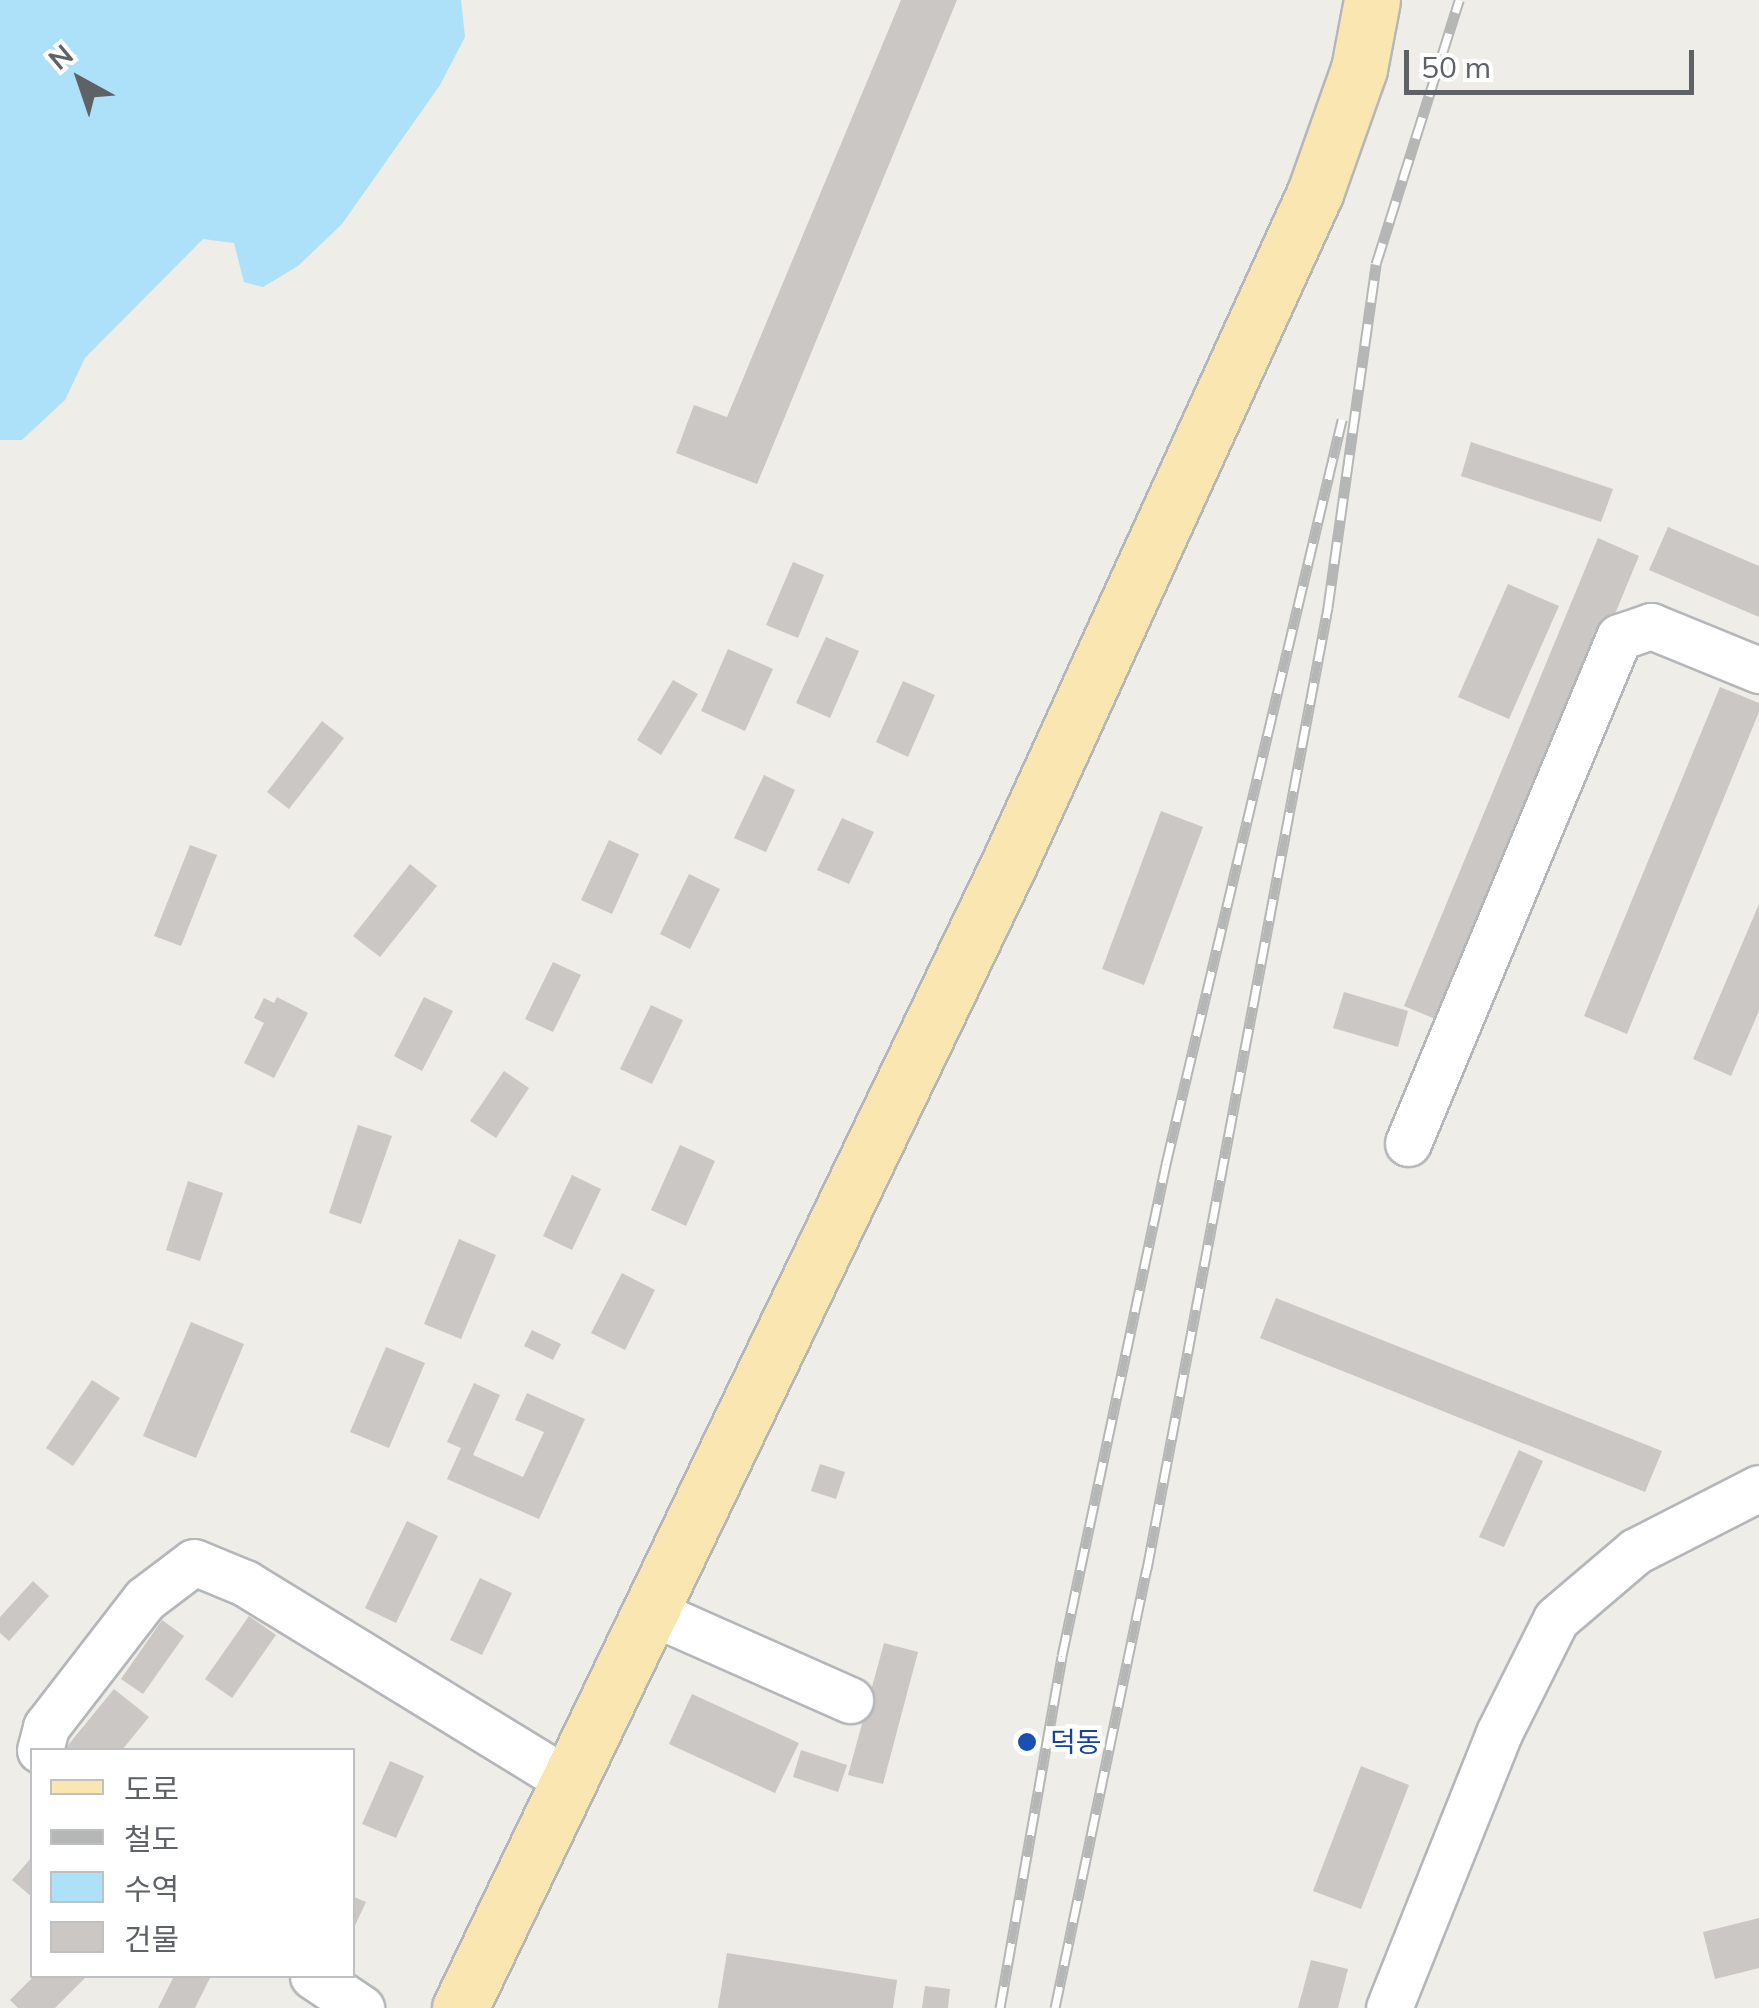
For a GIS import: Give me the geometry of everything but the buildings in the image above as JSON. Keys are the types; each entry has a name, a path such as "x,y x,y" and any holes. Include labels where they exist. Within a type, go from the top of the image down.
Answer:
{"main road":[{"path":"460,2008 1008,866 1315,193 1359,69 1372,0"}],"street":[{"path":"1408,1143 1619,637 1651,626 1759,670"},
{"path":"1390,2008 1498,1733 1556,1619 1636,1551 1759,1488"},
{"path":"41,1748 46,1727 145,1599 194,1562 245,1583 568,1781"},
{"path":"649,1611 850,1700"},
{"path":"316,1978 360,2008"}],"water":[{"path":"0,0 461,0 465,37 440,85 342,224 298,266 263,287 244,282 234,243 203,239 85,358 65,400 22,440 0,440"}],"railway":[{"path":"1055,2008 1147,1569 1328,607 1376,264 1459,0"},
{"path":"1000,2008 1062,1656 1166,1164 1342,420"}],"place":[{"name":"덕동","path":"1027,1742"}]}
